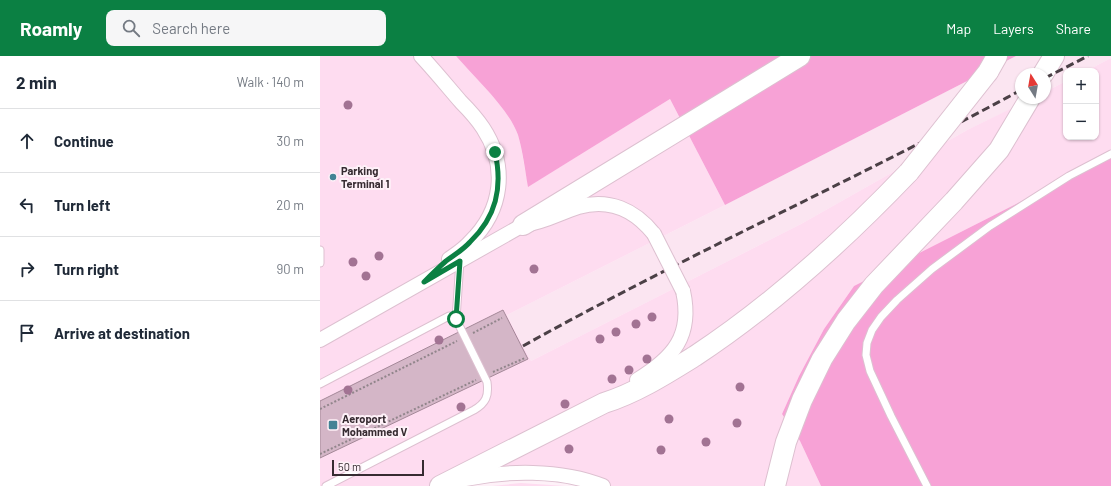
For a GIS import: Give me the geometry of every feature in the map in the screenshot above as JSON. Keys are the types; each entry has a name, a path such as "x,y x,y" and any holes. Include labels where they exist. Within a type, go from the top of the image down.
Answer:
{"main road":[{"path":"523,225 800,56"},
{"path":"1047,68 1054,56"},
{"path":"440,486 604,403 624,396 659,378 711,345 760,310 833,247 909,172 993,64"},
{"path":"775,486 786,442 802,400 822,359 846,321 874,285 954,201 998,150 1025,106"}],"street":[{"path":"421,56 482,127 495,152 499,176 496,198 487,222 470,243 442,264 424,282"},
{"path":"320,340 523,225 536,223 590,204 615,206 632,213 646,224 654,234 683,291 686,308 685,325 673,351 652,370 616,392 604,403"},
{"path":"440,486 487,476 511,473 546,474 574,478 603,486"}],"lane":[{"path":"927,486 870,371 866,354 867,342 872,330 881,317 897,300 932,269 990,226 1069,176 1111,154"},
{"path":"320,250 320,263"},
{"path":"326,486 482,406 488,391 487,382 456,319 460,261"},
{"path":"320,384 445,318 453,316 456,319"}],"path":[{"path":"468,336 502,318"},
{"path":"320,409 461,339"},
{"path":"489,374 525,358"},
{"path":"320,454 482,377"}],"shaded area":[{"path":"320,56 456,56 491,94 514,125 520,141 529,186 670,99 725,205 507,315 531,361 801,224 969,129 1021,104 1051,104 1051,89 1063,83 1063,140 1099,140 1099,68 1092,68 1111,58 1111,156 854,286 824,329 799,376 782,414 800,441 821,486 605,486 542,473 448,486 320,486"},
{"path":"456,56 1016,56 725,205 670,99 528,187 523,154 514,125 491,94"},
{"path":"1016,56 1111,56 1111,58 1092,68 1063,68 1063,83 1051,89 1051,68 1015,68 1015,104 1022,104 969,129 801,224 531,361 507,315"},
{"path":"1111,156 1111,486 821,486 800,441 782,414 799,376 824,329 854,286"},
{"path":"521,483 565,486 492,486"}],"building":[{"path":"503,310 528,359 320,458 320,401"}],"railway":[{"path":"1051,75 1088,56"},
{"path":"523,346 709,248 897,155 1015,93"}],"place":[{"name":"Parking Terminal 1","path":"333,177"},
{"name":"Aeroport Mohammed V","path":"333,425"}],"route":[{"path":"456,319 460,261 424,282 442,264 470,243 487,222 496,198 498,187 498,164 495,152"}]}
